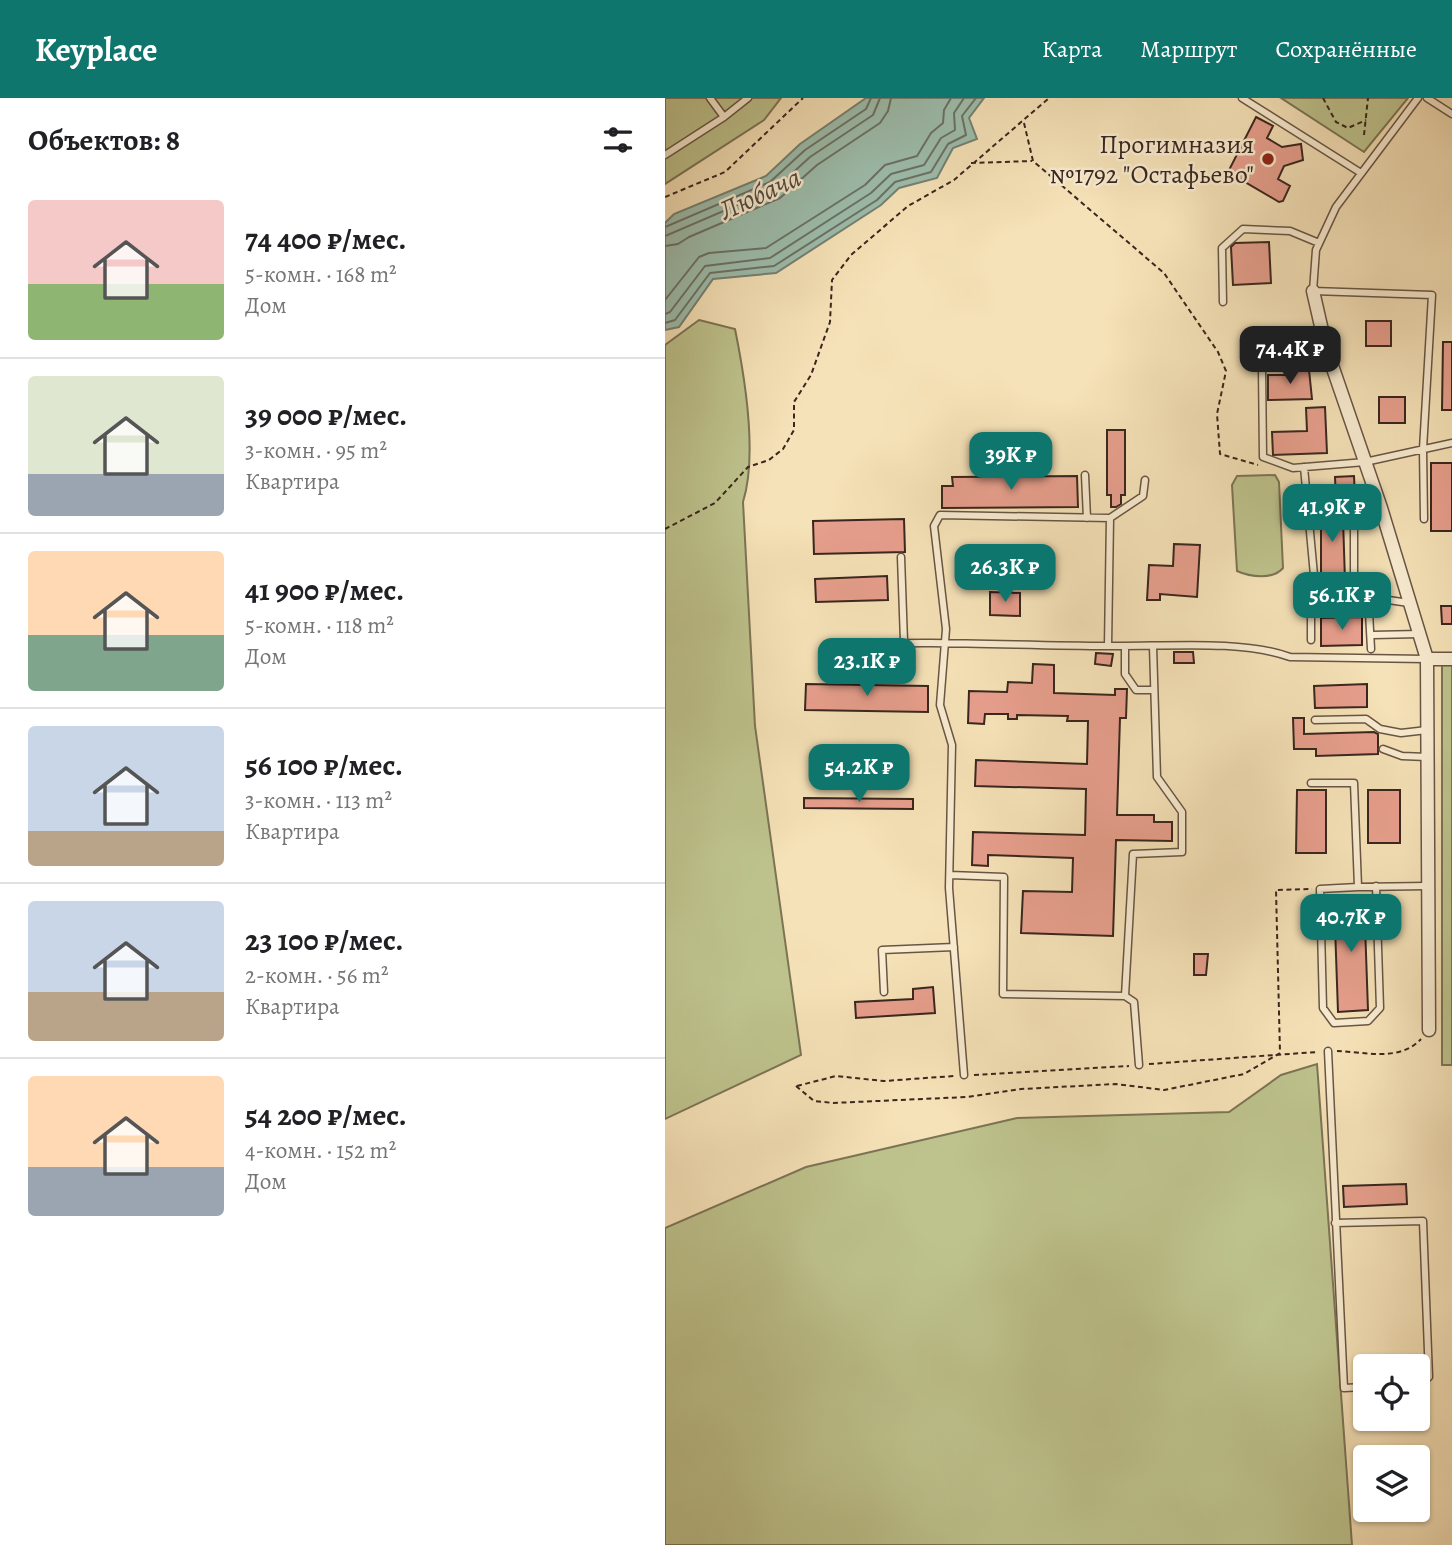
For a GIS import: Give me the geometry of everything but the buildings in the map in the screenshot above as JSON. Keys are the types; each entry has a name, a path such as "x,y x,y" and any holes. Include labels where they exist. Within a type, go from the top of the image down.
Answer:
{"street":[{"path":"1313,291 1331,363 1381,508 1427,659 1429,1030"},
{"path":"1427,659 1452,659"}],"lane":[{"path":"710,98 724,117"},
{"path":"665,155 748,98"},
{"path":"1242,98 1361,173"},
{"path":"1418,98 1336,207 1319,243 1313,291 1431,295 1423,449 1425,519"},
{"path":"1427,98 1452,114"},
{"path":"1223,302 1221,248 1243,229 1290,231 1319,243"},
{"path":"1331,363 1273,363 1262,368 1263,457 1293,468 1365,462 1452,443"},
{"path":"1304,467 1315,586 1319,595 1354,595 1409,603"},
{"path":"1085,475 1087,518"},
{"path":"964,1075 950,875 952,745 940,705 946,629 934,526 940,515 1110,518 1143,496 1145,481"},
{"path":"1354,595 1354,517 1363,510 1381,508"},
{"path":"1108,646 1110,518"},
{"path":"901,557 905,642"},
{"path":"1311,640 1311,610 1369,612 1373,635 1371,649"},
{"path":"1373,635 1420,634"},
{"path":"845,645 905,642 944,645 1153,646 1270,650 1290,657 1427,659"},
{"path":"1125,646 1125,674 1136,690 1154,690"},
{"path":"1125,996 1133,854 1182,852 1182,812 1157,777 1153,646"},
{"path":"1315,720 1366,719 1380,729 1401,733 1427,730"},
{"path":"1383,749 1402,756 1427,757"},
{"path":"1311,783 1355,783 1358,887"},
{"path":"950,875 1004,877 1003,995 1125,996 1134,1002 1139,1065"},
{"path":"1376,887 1380,1008 1368,1021 1334,1023 1323,1008 1320,889 1358,887 1427,886"},
{"path":"884,992 882,950 954,947"},
{"path":"1328,1051 1344,1388 1353,1388"},
{"path":"1335,1223 1423,1221 1428,1354"}],"path":[{"path":"665,197 725,172 803,98"},
{"path":"665,529 715,503 748,467 769,460 783,449 794,429 794,402 811,375 829,322 832,280 851,255 908,206 954,180 970,163 1049,98"},
{"path":"1323,98 1336,122 1348,128 1366,120"},
{"path":"1364,135 1368,98"},
{"path":"1023,122 1033,160 1164,273 1218,352 1226,371 1217,414 1220,454 1258,465"},
{"path":"970,163 1033,160"},
{"path":"1280,1054 1276,890 1320,889"},
{"path":"1280,1054 1244,1074 1164,1090 1116,1084 1021,1088 967,1097 833,1102 814,1101 796,1086 836,1076 884,1081 1139,1065 1280,1054 1328,1051 1398,1053 1411,1049 1429,1030"}],"green space":[{"path":"665,98 781,98 764,120 665,184"},
{"path":"1281,98 1408,98 1364,152"},
{"path":"699,320 735,329 743,370 750,439 743,502 755,726 801,1055 665,1119 665,345"},
{"path":"1275,475 1279,482 1283,568 1267,576 1242,573 1237,571 1232,485 1237,476"},
{"path":"1442,663 1452,663 1452,1065 1442,1065"},
{"path":"1317,1064 1352,1545 665,1545 665,1228 806,1167 1017,1118 1229,1112 1281,1075"}],"water":[{"name":"Любача","path":"866,98 984,98 969,118 977,139 953,148 937,178 899,188 881,205 776,273 713,279 679,327 665,330 665,223 674,214 766,176 800,144"}],"place":[{"name":"Прогимназия №1792 \"Остафьево\"","path":"1268,159"}]}
